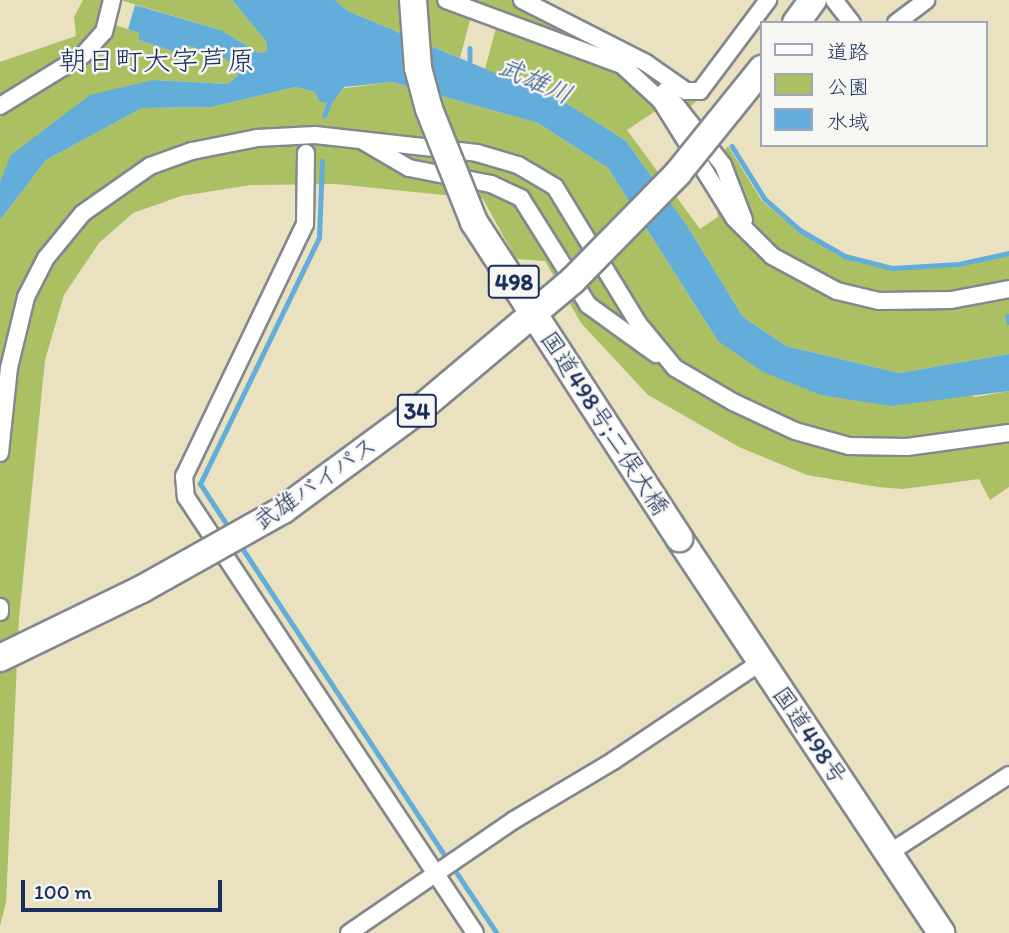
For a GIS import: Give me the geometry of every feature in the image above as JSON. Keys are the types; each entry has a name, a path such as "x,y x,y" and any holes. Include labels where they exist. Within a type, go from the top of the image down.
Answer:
{"highway":[{"name":"国道498号;二俣大橋","path":"412,0 418,68 450,168 474,222 679,538"},
{"path":"797,21 813,0"},
{"name":"武雄バイパス","path":"0,658 142,589 282,510 420,409 532,310 572,281 678,173 760,71"},
{"name":"国道498号","path":"679,538 941,933"}],"street":[{"path":"0,106 83,55 104,32 112,0"},
{"path":"446,0 665,81 723,165 748,232"},
{"path":"522,0 686,91 700,91 768,0"},
{"path":"834,0 850,21"},
{"path":"899,21 926,0"},
{"path":"622,65 661,101 734,218 772,256 838,291 880,301 951,300 1009,289"},
{"path":"0,453 9,368 26,297 46,258 83,213 150,166 192,151 257,138 357,138 477,153 518,165 555,187 638,323 676,368"},
{"path":"357,138 409,168 491,184 521,198 588,305 676,368 733,402 795,431 849,446 907,447 1009,433"},
{"path":"306,153 305,224 184,476 186,497 441,872 475,933"},
{"path":"349,933 761,662"},
{"path":"889,853 1009,775"}],"green space":[{"path":"83,0 118,0 112,24 140,33 139,40 178,53 184,45 216,54 231,62 238,75 228,84 153,80 0,182 0,62 76,36 74,17"},
{"path":"120,0 232,0 266,41 267,52 259,53 221,30"},
{"path":"335,0 529,0 656,62 698,100 677,117 660,108 627,130 700,229 718,217 711,169 728,146 762,201 798,231 843,258 891,270 959,267 1009,256 1009,354 899,373 786,346 743,317 688,227 626,141 566,103 485,69 496,28 470,20 460,58 348,11"},
{"path":"392,82 538,123 608,168 718,341 976,397 1009,391 1009,487 990,500 979,479 903,489 878,487 807,475 739,447 648,395 581,323 545,261 516,259 483,199 336,184 251,185 181,196 133,213 99,243 64,295 45,360 19,618 6,902 0,926 0,220 46,160 142,108 212,107 295,87 315,92"}],"water":[{"path":"232,0 335,0 348,11 566,103 626,141 688,227 743,317 786,346 899,373 1009,354 1009,391 891,406 821,395 763,372 718,341 608,168 538,123 392,82 344,87 332,103 320,102 315,92 295,87 212,107 142,108 46,160 0,220 0,182 11,155 90,95 153,80 228,84 238,75 231,62 216,54 184,45 178,53 139,40 139,33 128,29 135,5 221,30 259,53 267,52 266,41"}],"waterway":[{"path":"470,48 470,68"},
{"path":"324,116 330,100"},
{"path":"732,146 765,199 800,230 845,256 892,268 959,264 1009,253"},
{"path":"230,530 200,484 319,238 322,161"},
{"path":"1008,316 1009,322"},
{"path":"239,543 448,860"},
{"path":"453,867 497,933"}],"district":[{"name":"朝日町大字芦原","path":"157,60"}],"water label":[{"name":"武雄川","path":"535,81"}]}
